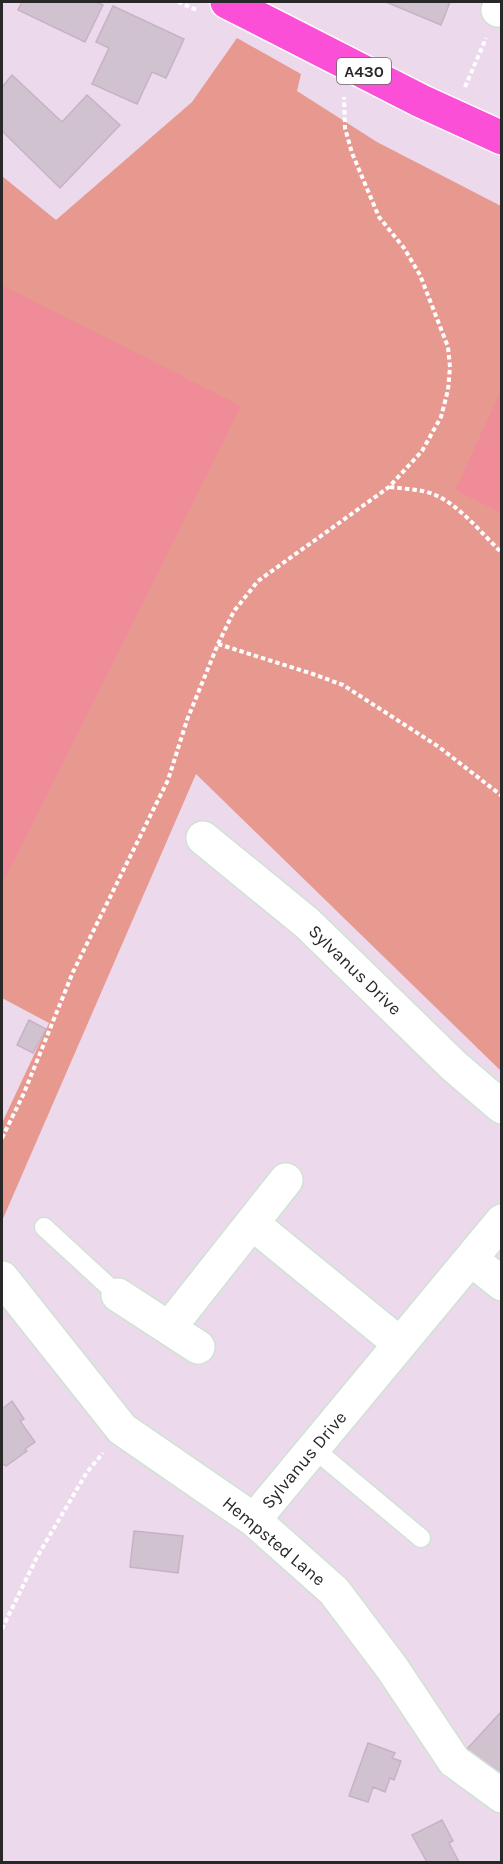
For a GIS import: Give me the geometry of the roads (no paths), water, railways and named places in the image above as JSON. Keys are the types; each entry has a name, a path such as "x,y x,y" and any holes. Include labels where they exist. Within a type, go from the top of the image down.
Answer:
{"main road":[{"name":"A430","path":"227,2 501,138"}],"street":[{"name":"Sylvanus Drive","path":"203,838 307,923 454,1066 501,1107"},
{"path":"170,1328 286,1180"},
{"name":"Sylvanus Drive","path":"254,1520 501,1221"},
{"path":"253,1224 400,1344"},
{"path":"471,1259 501,1284"},
{"name":"Hempsted Lane","path":"2,1278 122,1429 254,1520 334,1591 392,1668 454,1761 501,1796"},
{"path":"118,1294 198,1347"}],"lane":[{"path":"44,1227 118,1294"},
{"path":"314,1448 421,1538"}]}
